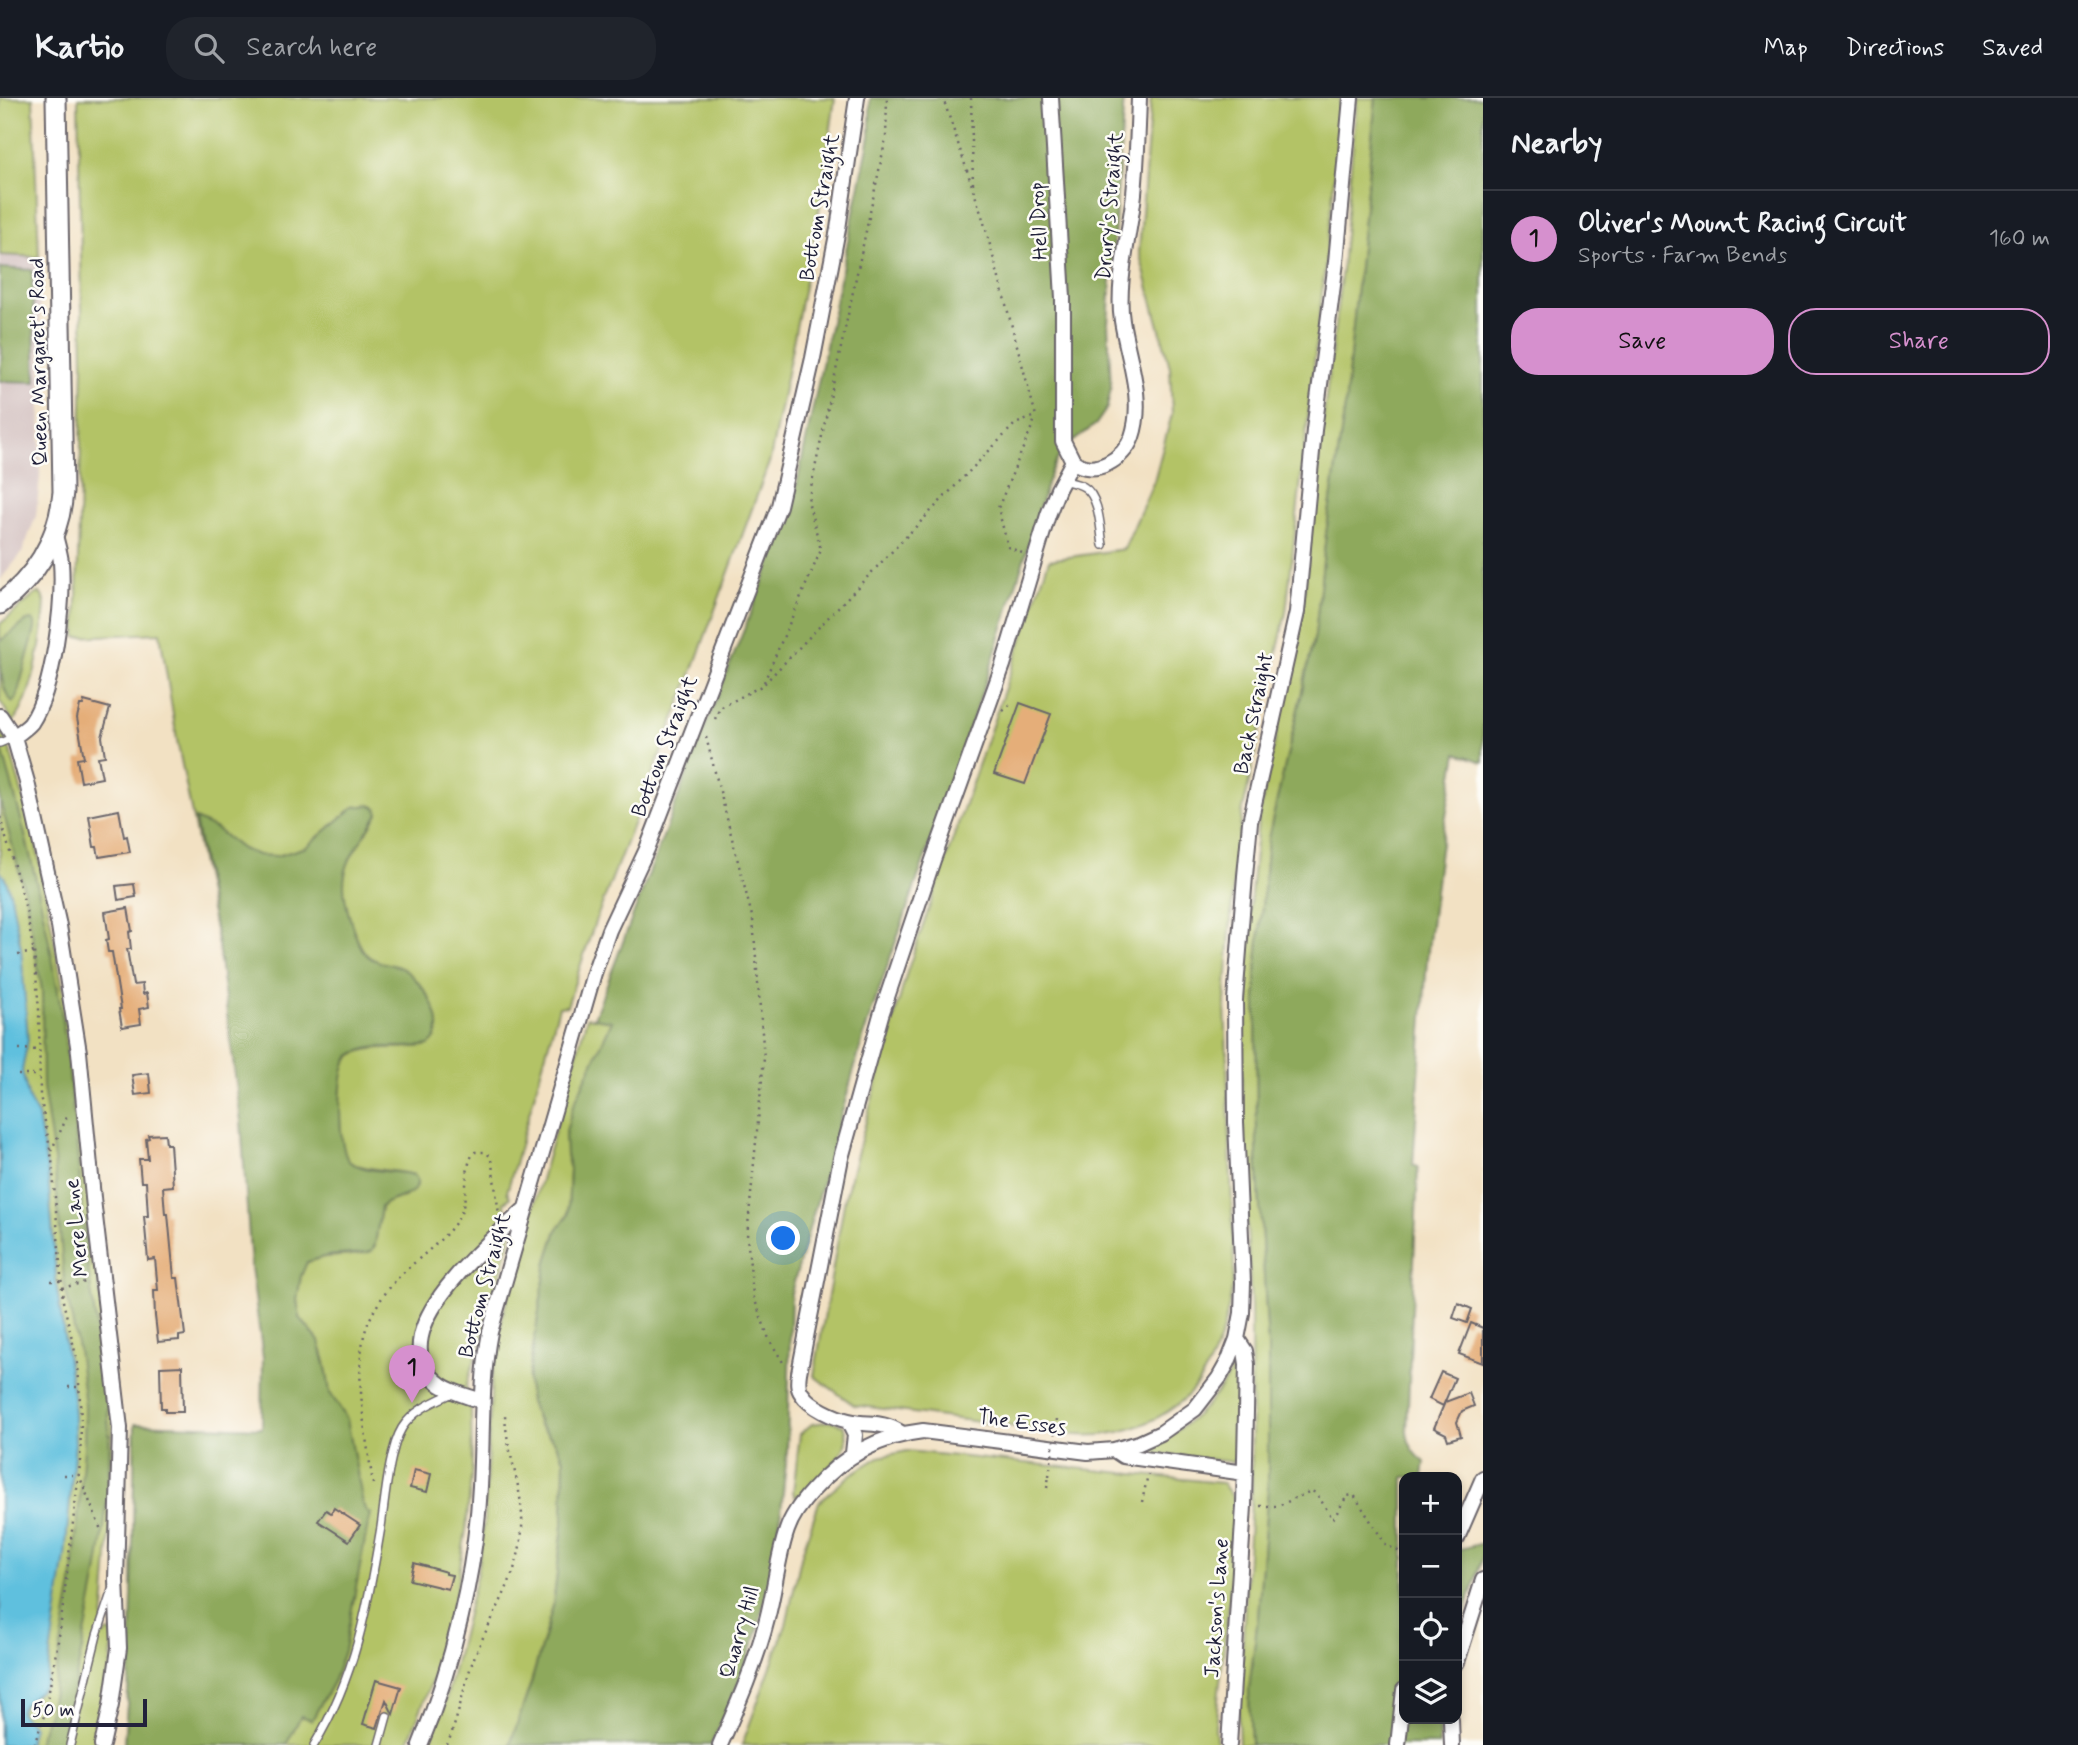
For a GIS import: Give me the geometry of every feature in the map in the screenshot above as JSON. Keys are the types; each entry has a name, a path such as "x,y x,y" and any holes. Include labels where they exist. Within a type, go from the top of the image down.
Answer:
{"main road":[{"name":"Queen Margaret's Road","path":"0,604 15,593 40,564 55,535 61,516 63,492 56,98"}],"street":[{"name":"Bottom Straight","path":"420,1745 447,1672 463,1604 480,1488 481,1401 490,1332 609,930 647,849 779,506 813,358 838,229 857,98"},
{"name":"Hell Drop","path":"1051,98 1063,298 1063,442 1073,461"},
{"name":"Drury's Straight","path":"1073,461 1090,468 1101,467 1120,455 1132,437 1137,409 1136,394 1121,318 1134,193 1139,98"},
{"name":"Back Straight","path":"1237,1339 1242,1313 1243,1283 1236,1122 1235,1000 1245,876 1250,822 1297,612 1314,430 1336,262 1351,98"},
{"path":"901,1433 883,1424 848,1421 806,1399 799,1387 801,1361 841,1158 881,1015 1003,665 1048,514 1073,461"},
{"path":"14,737 29,725 49,679 60,590 61,560 55,535"},
{"name":"Mere Lane","path":"0,716 14,737 40,834 59,926 79,1052 120,1429 116,1580 119,1648 103,1745"},
{"path":"481,1401 455,1392 436,1381 423,1364 419,1346 422,1329 429,1313 456,1276 526,1208"},
{"name":"The Esses","path":"788,1527 803,1501 853,1452 901,1433 932,1432 1088,1452 1114,1450 1139,1443 1161,1433 1195,1409 1219,1378 1237,1339"},
{"name":"Jackson's Lane","path":"1228,1745 1245,1473 1247,1358 1237,1339"},
{"path":"848,1421 855,1435 853,1452"},
{"path":"1114,1450 1123,1457 1245,1473"},
{"path":"1458,1535 1483,1478"},
{"name":"Quarry Hill","path":"720,1745 748,1680 767,1620 788,1527"},
{"path":"1457,1661 1483,1580"},
{"path":"1398,1745 1400,1724"},
{"path":"1451,1724 1452,1745"}],"lane":[{"path":"1062,480 1084,487 1092,497 1103,545"},
{"path":"0,743 14,737"},
{"path":"314,1745 339,1699 352,1665 372,1582 393,1455 402,1428 423,1408 455,1392"},
{"path":"70,1745 97,1635 116,1580"},
{"path":"379,1745 387,1716"}],"path":[{"path":"763,685 821,550 808,501 886,138 887,98"},
{"path":"943,98 973,188 1036,416 998,508 1007,547"},
{"path":"971,98 973,188"},
{"path":"799,1387 769,1339 753,1295 747,1236 764,1058 758,971 753,920 706,737 720,708 763,685 1015,424 1036,416"},
{"path":"691,731 706,737"},
{"path":"0,817 24,901 34,952 41,1108 51,1151 61,1281 66,1318 75,1346 79,1387 79,1475 54,1667 46,1713 34,1745"},
{"path":"18,955 34,952"},
{"path":"19,1049 39,1050"},
{"path":"18,1074 39,1074"},
{"path":"51,1151 66,1118 83,1094"},
{"path":"384,1509 378,1504 375,1495 363,1403 362,1352 369,1322 377,1305 396,1281 458,1219 466,1197 469,1162 475,1152 485,1152 491,1159 496,1202 505,1229"},
{"path":"62,1288 102,1277"},
{"path":"51,1281 61,1281"},
{"path":"68,1387 79,1387"},
{"path":"447,1745 471,1666 507,1590 520,1548 522,1515 505,1411"},
{"path":"1047,1488 1057,1419"},
{"path":"1142,1502 1150,1460"},
{"path":"64,1475 79,1475"},
{"path":"79,1475 102,1532"},
{"path":"1244,1506 1278,1506 1311,1491 1316,1493 1333,1519 1348,1496 1354,1494 1385,1545 1399,1552"}],"shaded area":[{"path":"0,255 39,257 41,398 40,476 36,516 22,553 0,580"}],"green space":[{"path":"0,98 33,98 39,257 0,255"},
{"path":"78,98 835,98 821,200 770,460 685,691 594,925 567,1006 559,1007 507,1192 510,1197 504,1203 512,1231 488,1321 466,1386 471,1409 472,1467 456,1592 433,1678 407,1745 124,1745 131,1653 135,1424 349,1433 344,1415 328,1391 321,1348 298,1312 300,1279 305,1264 313,1260 358,1254 374,1248 381,1207 388,1201 405,1197 414,1175 358,1166 347,1159 342,1146 340,1120 344,1066 348,1059 359,1052 416,1047 428,1043 436,1036 438,1023 218,945 177,740 160,633 76,637 83,364"},
{"path":"870,98 1124,98 1108,323 1111,388 1107,408 1096,424 1070,444 1051,471 992,663 865,1031 791,1293 787,1454 771,1574 757,1633 711,1745 510,1745 553,1606 563,1525 564,1459 555,1442 540,1425 530,1402 528,1380 547,1261 557,1230 568,1215 570,1169 565,1135 573,1106 612,1021 594,1018 699,742 791,512 870,136"},
{"path":"1151,98 1340,98 1332,204 1286,612 1242,814 1234,874 1225,1002 1234,1269 1228,1309 1216,1348 1195,1388 1150,1422 1113,1433 1076,1435 854,1405 814,1376 845,1198 907,972 1049,560 1124,549 1154,481 1172,414 1170,367 1139,252"},
{"path":"1357,98 1376,98 1345,407 1326,534 1315,635 1268,839 1256,974 1257,1154 1268,1346 1268,1488 1258,1617 1249,1690 1251,1745 1239,1745 1238,1721 1252,1487 1251,1307 1242,1123 1241,1002 1258,821 1302,613 1342,269"},
{"path":"1376,98 1483,98 1483,762 1457,753 1440,850 1427,959 1413,1165 1418,1167 1407,1431 1412,1448 1425,1462 1424,1472 1399,1472 1399,1724 1439,1724 1439,1745 1251,1745 1249,1690 1258,1617 1268,1488 1268,1346 1257,1154 1256,974 1268,839 1315,635 1326,534 1345,407"},
{"path":"0,268 32,270 36,382 0,381"},
{"path":"40,593 45,601 36,665 26,698 13,722 0,701 0,624"},
{"path":"32,620 35,629 13,702 3,683 0,641"},
{"path":"0,727 10,750 35,838 67,1010 113,1407 112,1504 102,1636 108,1632 112,1633 113,1638 108,1691 98,1745 0,1745"},
{"path":"0,749 29,848 57,983 89,1276 108,1418 109,1474 102,1542 62,1745 37,1745 49,1713 72,1584 84,1449 85,1406 78,1349 64,1281 54,1159 43,1087 42,990 25,893 0,800"},
{"path":"370,805 377,808 378,813 352,856 345,875 344,892 351,922 368,956 403,969 419,983 432,1004 438,1027 436,1037 429,1045 367,1049 349,1057 345,1064 340,1110 343,1143 350,1162 365,1168 414,1175 417,1186 410,1194 381,1207 372,1251 327,1256 307,1262 301,1276 297,1300 300,1318 319,1341 330,1393 347,1419 363,1504 370,1513 344,1651 334,1680 312,1720 301,1716 286,1745 124,1745 131,1653 135,1424 262,1428 263,1358 251,1267 241,1121 218,945 195,819 215,828 242,849 258,855 277,856 306,847 354,807"},
{"path":"587,1017 612,1021 596,1059 566,1155 570,1169 568,1215 557,1230 547,1261 528,1380 530,1402 539,1425 555,1442 564,1459 563,1525 553,1606 510,1745 428,1745 444,1708 477,1573 484,1522 492,1376 503,1314"},
{"path":"1235,1367 1240,1370 1238,1452 1233,1462 1153,1453 1150,1446 1176,1432 1198,1414"},
{"path":"832,1421 844,1426 847,1435 841,1454 826,1472 795,1497 793,1492 800,1434 812,1424"},
{"path":"907,1451 1222,1483 1233,1497 1238,1522 1215,1727 1217,1745 742,1745 786,1625 802,1553 819,1502 850,1475 879,1457"},
{"path":"1483,1543 1483,1556 1462,1621 1462,1598 1462,1549"}],"water":[{"path":"0,871 11,896 21,948 28,1039 22,1071 29,1100 38,1116 48,1174 57,1289 73,1395 75,1443 65,1556 46,1682 21,1710 21,1714 33,1727 28,1745 0,1745"}],"building":[{"path":"84,701 110,708 102,737 105,756 98,757 102,778 81,782 77,759 84,758 77,718 80,705 83,705"},
{"path":"1020,703 1051,714 1025,784 994,774"},
{"path":"119,810 130,852 99,857 97,847 94,847 89,816"},
{"path":"134,884 136,897 118,900 116,886"},
{"path":"128,908 132,931 129,932 131,949 127,949 133,985 142,984 143,994 147,993 149,1007 139,1009 141,1024 122,1027 112,952 108,952 106,940 109,939 105,912"},
{"path":"149,1073 151,1093 135,1095 132,1075"},
{"path":"165,1134 166,1144 170,1144 173,1186 163,1187 165,1214 168,1214 174,1278 178,1278 185,1335 179,1336 179,1340 158,1342 154,1290 158,1290 155,1259 148,1260 144,1216 148,1216 146,1182 141,1182 139,1159 148,1159 148,1135"},
{"path":"1458,1303 1472,1309 1467,1323 1453,1318"},
{"path":"1471,1323 1483,1328 1483,1363 1459,1354"},
{"path":"182,1366 183,1412 165,1412 165,1408 161,1408 160,1367"},
{"path":"1441,1372 1455,1378 1443,1406 1429,1399"},
{"path":"1469,1393 1474,1406 1462,1411 1457,1422 1461,1436 1448,1440 1446,1434 1434,1428 1445,1402"},
{"path":"414,1470 431,1474 427,1492 410,1488"},
{"path":"334,1508 360,1525 349,1541 318,1521 326,1510 331,1513"},
{"path":"414,1563 452,1575 448,1589 410,1580"},
{"path":"376,1680 401,1687 393,1714 386,1700 377,1728 363,1724"}],"place":[{"name":"Oliver's Mount Racing Circuit","path":"412,1403"}]}
